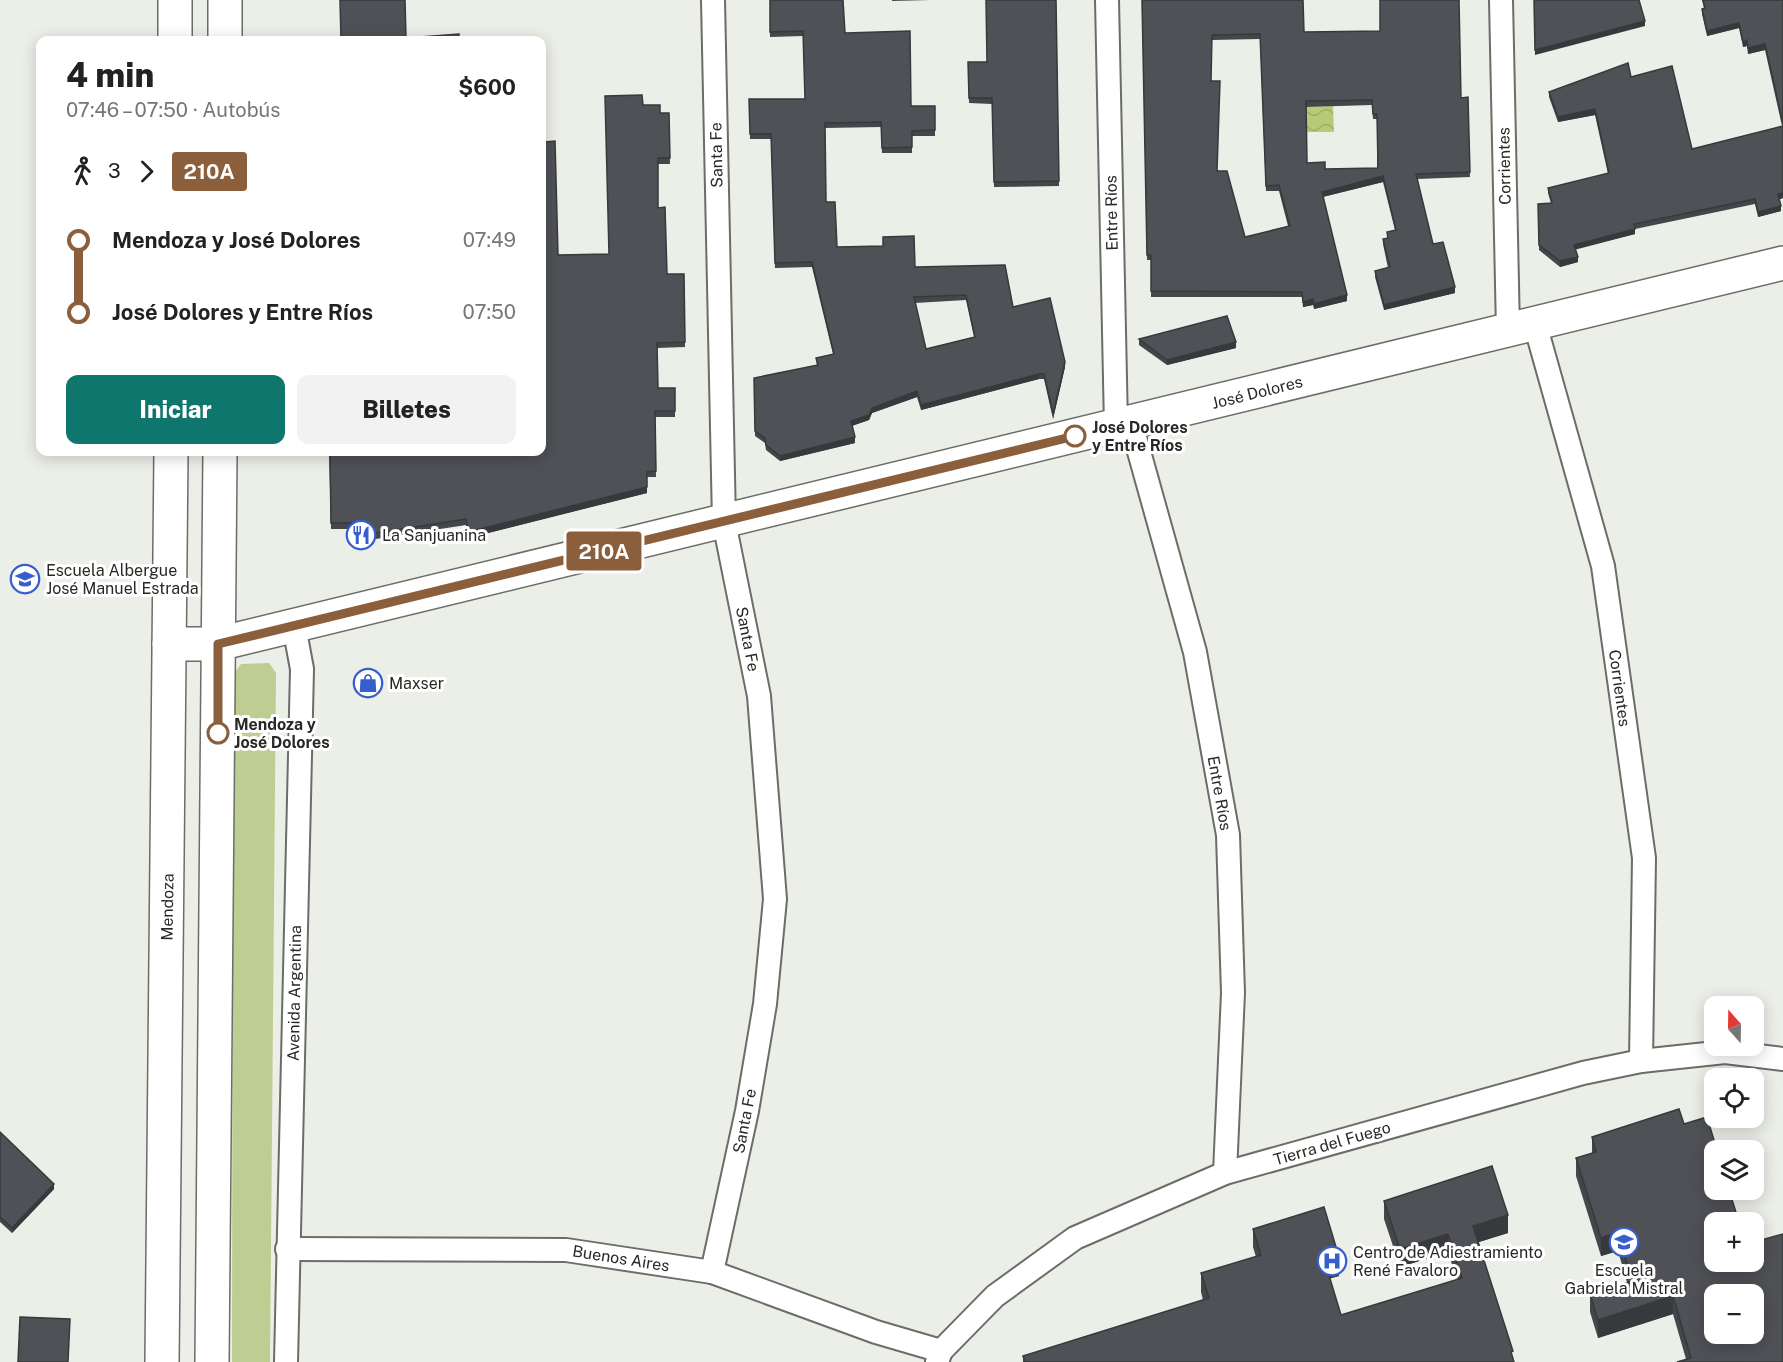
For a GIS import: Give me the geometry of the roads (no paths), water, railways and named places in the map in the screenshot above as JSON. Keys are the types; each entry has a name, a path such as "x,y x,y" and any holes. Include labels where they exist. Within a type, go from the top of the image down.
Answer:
{"main road":[{"path":"175,36 176,0"},
{"path":"225,0 225,36"},
{"name":"José Dolores","path":"169,644 218,644 1783,263"},
{"name":"Mendoza","path":"162,1362 171,456"},
{"path":"212,1362 220,456"}],"street":[{"name":"Santa Fe","path":"712,1272 747,1111 765,1004 775,899 759,696 724,522 713,0"},
{"name":"Entre Ríos","path":"1107,0 1123,424 1195,652 1228,835 1233,993 1225,1173"},
{"name":"Corrientes","path":"1501,0 1521,328 1603,566 1644,858 1641,1061"},
{"name":"Avenida Argentina","path":"286,1362 302,669 294,626"},
{"name":"Tierra del Fuego","path":"939,1357 995,1296 1075,1238 1225,1173 1583,1073 1641,1061 1725,1052 1783,1059"},
{"name":"Buenos Aires","path":"287,1249 566,1250 712,1272 939,1357"}],"water":[{"path":"1333,106 1334,132 1306,132 1306,107"}],"place":[{"name":"José Dolores y Entre Ríos","path":"1075,436"},
{"name":"La Sanjuanina","path":"361,535"},
{"name":"Escuela Albergue José Manuel Estrada","path":"25,579"},
{"name":"Maxser","path":"368,683"},
{"name":"Mendoza y José Dolores","path":"218,733"},
{"name":"Escuela Gabriela Mistral","path":"1624,1242"},
{"name":"Centro de Adiestramiento René Favaloro","path":"1332,1261"}]}
